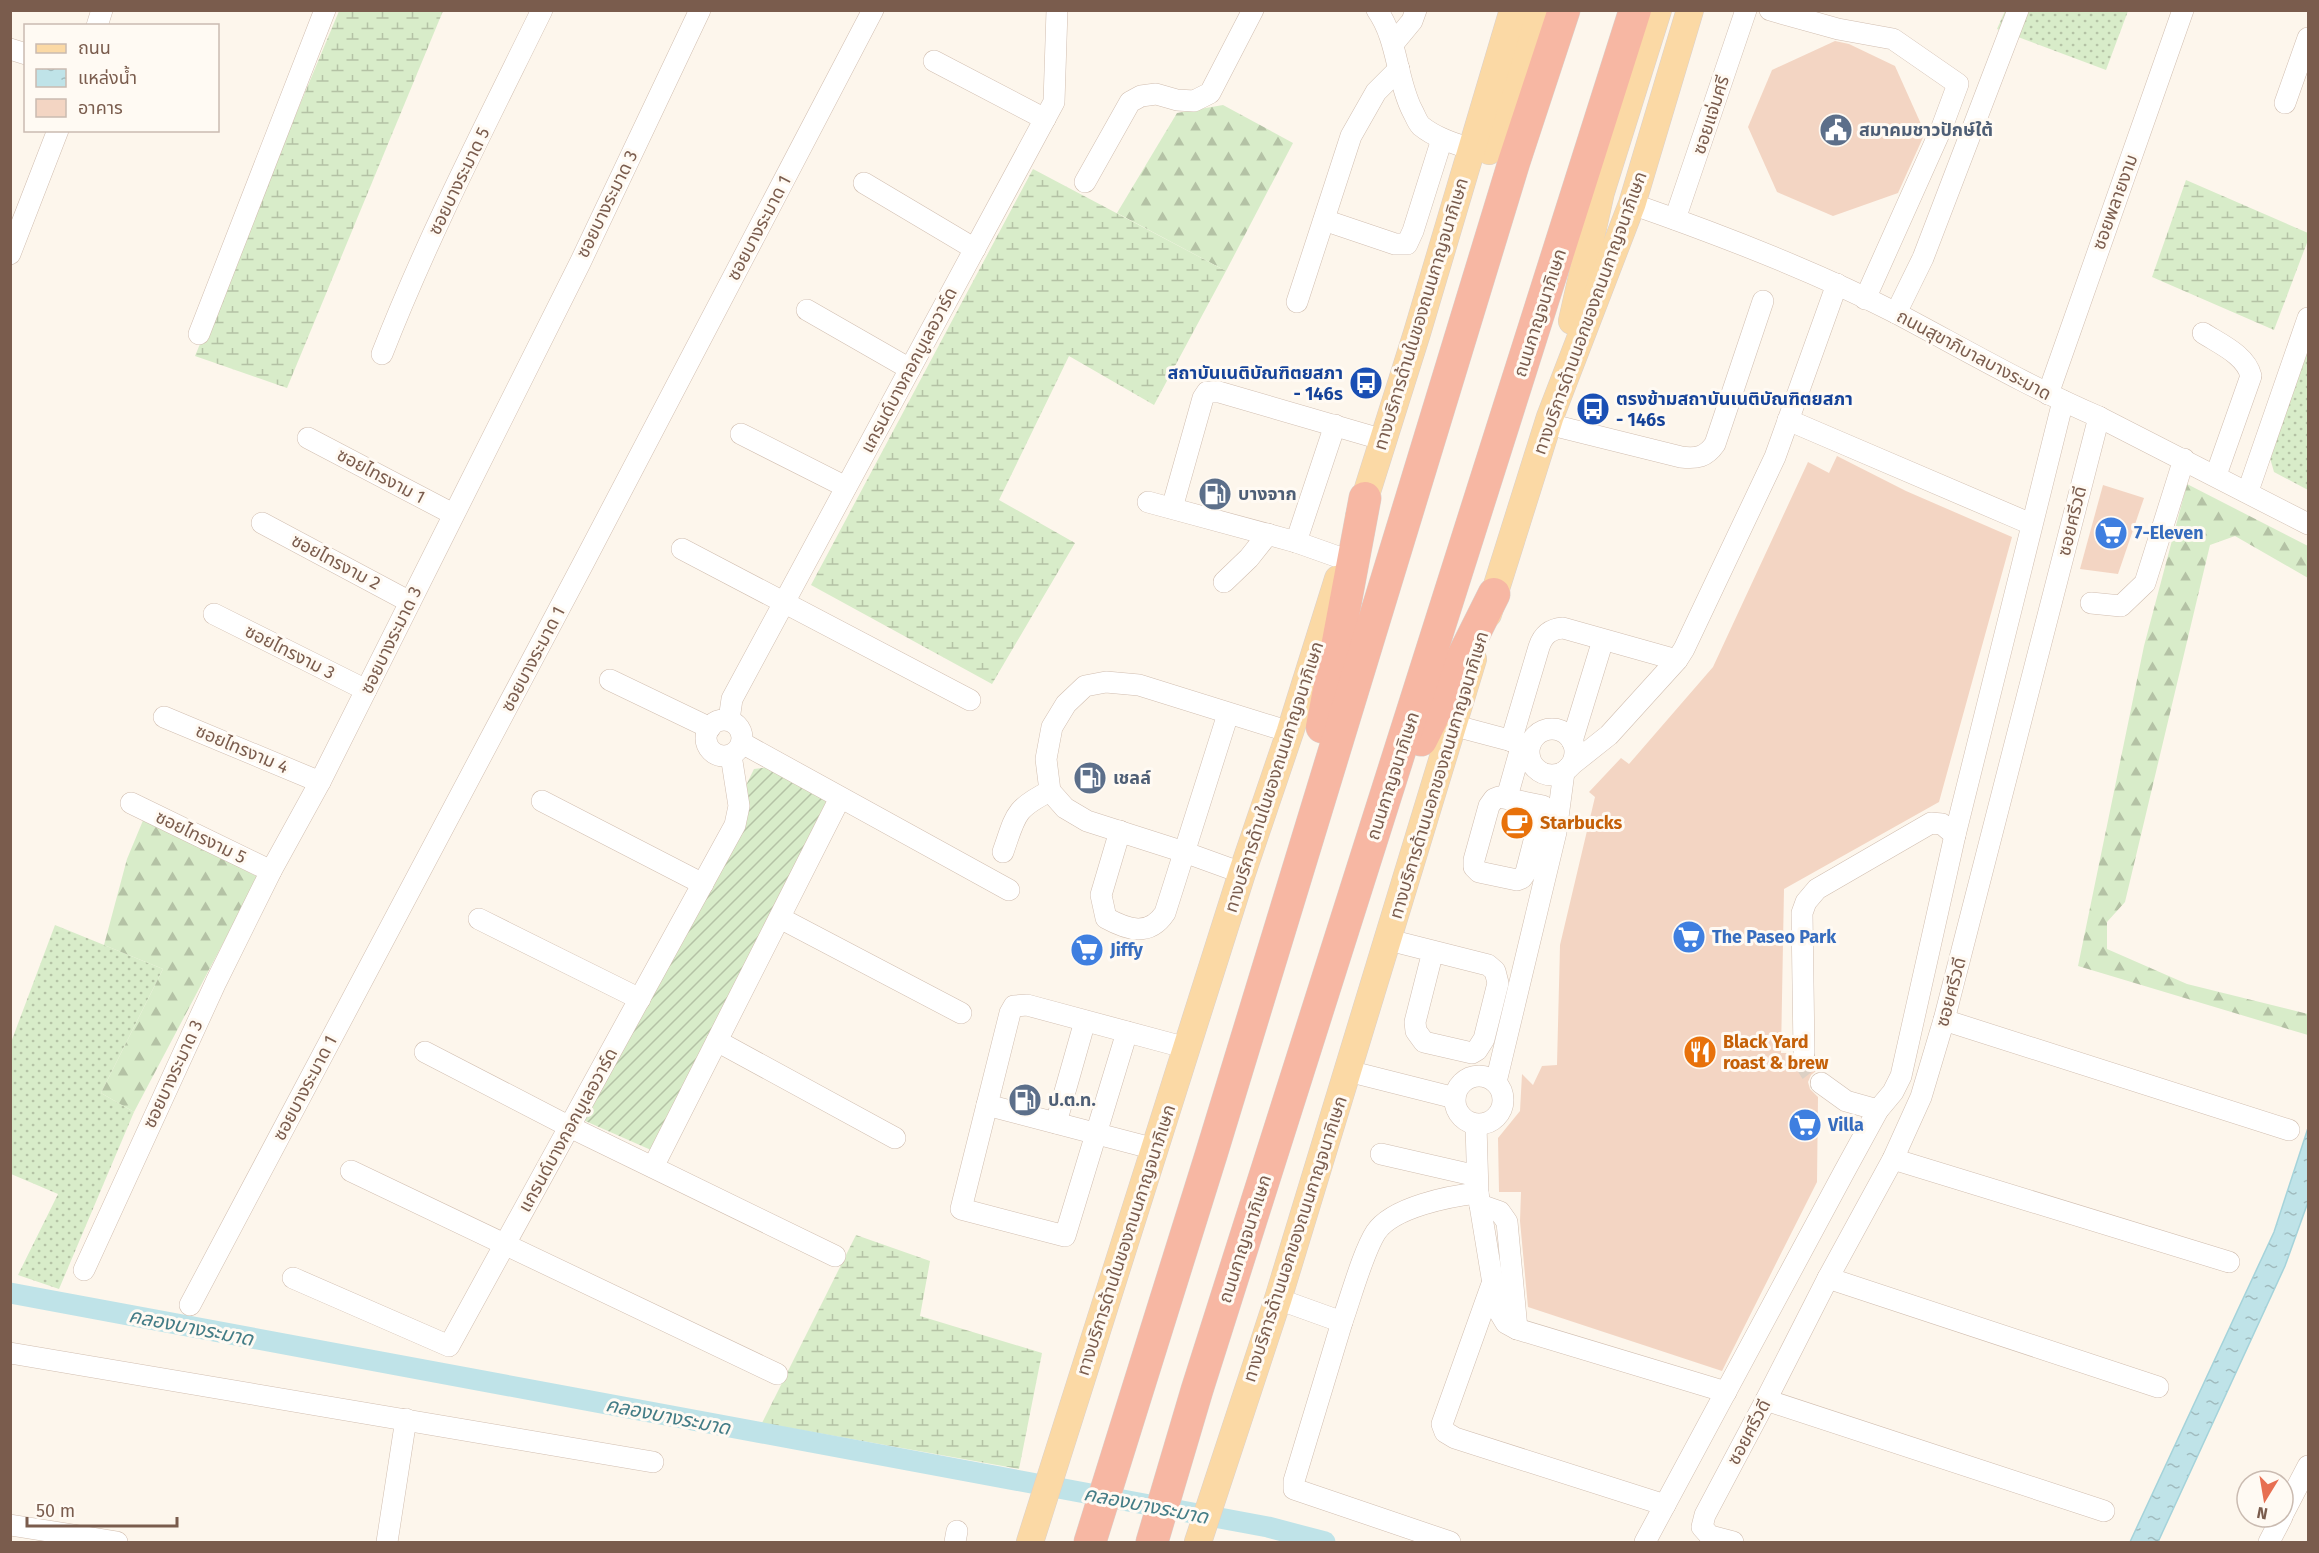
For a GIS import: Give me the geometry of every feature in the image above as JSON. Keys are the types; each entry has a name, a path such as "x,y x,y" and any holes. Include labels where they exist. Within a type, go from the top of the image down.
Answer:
{"highway":[{"path":"1090,1542 1514,162 1564,10"},
{"name":"ถนนกาญจนาภิเษก","path":"1152,1542 1197,1390 1635,10"},
{"path":"1295,875 1365,498"},
{"path":"1376,830 1494,594"}],"main road":[{"name":"ทางบริการด้านในของถนนกาญจนาภิเษก","path":"1030,1542 1242,873 1384,440 1513,10"},
{"path":"1417,333 1489,152 1535,10"},
{"path":"1549,420 1601,192 1658,10"},
{"name":"ทางบริการด้านนอกของถนนกาญจนาภิเษก","path":"1198,1542 1278,1299 1389,940 1452,725 1549,420 1632,204 1690,10"}],"street":[{"path":"199,334 325,10"},
{"name":"ซอยบางระมาด 5","path":"382,354 400,307 449,199 542,10"},
{"name":"ซอยบางระมาด 3","path":"84,1270 216,982 271,871 320,782 580,262 700,10"},
{"name":"ซอยบางระมาด 1","path":"190,1305 584,562 873,10"},
{"name":"แกรนด์บางกอกบูเลอวาร์ด","path":"719,724 1054,102 1057,10"},
{"path":"1085,182 1130,102 1141,96 1156,94 1178,100 1194,101 1210,93 1252,10"},
{"path":"1377,10 1384,20 1393,44 1406,97 1419,124 1442,140 1471,148"},
{"path":"1393,44 1415,17 1416,10"},
{"name":"ซอยแจ่มศรี","path":"1675,219 1746,10"},
{"path":"1770,10 1838,29 1893,39 1958,84 1942,127 1865,299"},
{"path":"1896,313 1923,258 2018,10"},
{"name":"ซอยพลายงาม","path":"1645,1542 1878,1110 1893,1092 1901,1076 1955,835 2031,524 2055,398 2183,10"},
{"path":"2285,104 2308,38"},
{"path":"934,61 1045,119"},
{"path":"1297,302 1351,136 1376,92 1399,69"},
{"path":"10,254 57,132"},
{"path":"1324,220 1395,244 1407,244 1442,140"},
{"path":"864,183 975,249"},
{"name":"ถนนสุขาภิบาลบางระมาด","path":"1632,204 1837,284 1896,313 1980,360 2184,459 2308,524"},
{"path":"1521,744 1532,763 1542,772 1562,771 1609,735 1677,660 1764,483 1837,284"},
{"path":"1549,420 1681,457 1696,459 1709,453 1715,444 1763,301"},
{"path":"807,310 910,369"},
{"path":"2248,491 2308,318"},
{"path":"2203,333 2248,365 2251,376 2216,475"},
{"path":"1172,508 1203,398 1208,392 1219,392 1384,440"},
{"name":"ซอยศรีวดี","path":"1733,1542 1710,1536 1702,1527 1704,1515 1893,1159 1921,1097 1944,1020 2099,417"},
{"path":"1788,420 2031,524"},
{"path":"1296,542 1335,425"},
{"path":"741,434 846,487"},
{"name":"ซอยไทรงาม 1","path":"308,438 453,514"},
{"path":"2091,603 2121,606 2145,583 2184,459"},
{"path":"1148,502 1296,542 1344,559"},
{"name":"ซอยไทรงาม 2","path":"262,523 410,602"},
{"path":"1224,582 1249,558 1268,534"},
{"path":"682,549 970,700"},
{"name":"ซอยไทรงาม 3","path":"214,614 366,690"},
{"path":"1507,797 1521,744 1539,647 1547,633 1563,628 1677,660"},
{"path":"1572,741 1603,640"},
{"path":"610,680 719,724 739,727 743,737 736,749 720,756 709,749 706,736 719,724"},
{"path":"1242,873 1087,821 1065,808 1050,791 1046,759 1052,728 1066,705 1085,686 1106,682 1139,685 1290,732"},
{"path":"1119,831 1101,895 1106,918 1115,923 1138,929 1149,929 1158,923 1165,913 1228,714"},
{"name":"ซอยไทรงาม 4","path":"164,717 320,782"},
{"path":"1452,725 1521,744 1549,730 1564,732 1572,741 1575,752 1543,806 1522,878 1517,880 1479,872 1474,867 1474,860 1490,802 1499,797 1507,797 1543,806"},
{"path":"736,749 840,798 1010,890"},
{"name":"แกรนด์บางกอกบูเลอวาร์ด","path":"293,1278 449,1346 735,825 739,806 736,749"},
{"path":"1496,1082 1556,832 1562,771"},
{"path":"1003,852 1020,810 1029,802 1050,791"},
{"path":"653,1167 840,798"},
{"path":"542,801 703,884"},
{"name":"ซอยไทรงาม 5","path":"131,803 271,871"},
{"path":"1804,1053 1802,913 1806,902 1817,889 1931,823 1942,824 1955,835"},
{"path":"780,918 962,1013"},
{"path":"479,919 640,999"},
{"path":"1389,940 1433,951 1488,965 1496,974 1498,983 1484,1039 1479,1048 1472,1053 1424,1042 1416,1031 1415,1022 1433,951"},
{"path":"1127,1032 1065,1236 961,1209 1010,1013 1014,1006 1027,1005 1187,1048"},
{"path":"1944,1020 2289,1130"},
{"path":"1056,1123 1085,1021"},
{"path":"717,1041 895,1138"},
{"path":"425,1052 570,1127 835,1256"},
{"path":"1348,1071 1455,1098"},
{"path":"1481,1076 1496,1082 1503,1095 1502,1111 1491,1122 1476,1125 1461,1117 1456,1110 1455,1098 1459,1086 1473,1077 1481,1076"},
{"path":"1821,1083 1846,1101 1878,1110"},
{"path":"987,1106 1155,1149"},
{"path":"1476,1125 1478,1192 1498,1312 1506,1323 1516,1329 1726,1392"},
{"path":"1381,1154 1478,1192 1500,1212 1507,1222 1516,1329"},
{"path":"1893,1159 2229,1262"},
{"path":"351,1171 777,1374"},
{"path":"1450,1542 1301,1493 1294,1489 1294,1481 1342,1322 1372,1239 1380,1227 1395,1217 1434,1200 1478,1192"},
{"path":"1828,1278 2158,1387"},
{"path":"1492,1282 1442,1424 1445,1432 1455,1438 1665,1505"},
{"path":"1278,1299 1342,1322"},
{"path":"10,1353 653,1462"},
{"path":"1766,1400 2104,1511"},
{"path":"387,1542 406,1419"},
{"path":"2295,1491 2308,1466"},
{"path":"10,1525 117,1542"}],"green space":[{"path":"339,11 443,11 287,388 195,356"},
{"path":"2005,11 2128,11 2106,70 1997,29"},
{"path":"1223,105 1293,143 1226,271 1117,213 1177,113"},
{"path":"1033,169 1226,271 1154,405 1069,356 999,500 1075,543 992,684 811,585"},
{"path":"2186,180 2308,233 2308,240 2274,330 2152,277"},
{"path":"2308,346 2308,490 2274,472 2270,458"},
{"path":"2187,484 2308,546 2308,578 2235,536 2210,545 2125,902 2107,922 2107,949 2187,984 2308,1014 2308,1035 2078,966 2144,646"},
{"path":"769,767 827,800 651,1150 583,1120 754,769"},
{"path":"144,818 258,877 134,1112 101,1093 163,969 104,945 127,859"},
{"path":"55,925 163,969 101,1093 134,1112 59,1289 18,1275 58,1194 11,1174 10,1045"},
{"path":"856,1235 930,1261 920,1316 1042,1353 1019,1469 762,1423"}],"water":[{"path":"2308,1128 2308,1202 2285,1266 2158,1542 2130,1542 2274,1232"}],"building":[{"name":"สมาคมชาวปักษ์ใต้","path":"1835,41 1849,44 1895,66 1925,133 1898,193 1833,216 1777,192 1748,127 1772,70"},
{"path":"1837,456 1906,491 2012,537 1939,802 1784,889 1781,1053 1791,1053 1793,1060 1798,1064 1810,1064 1815,1058 1827,1067 1826,1071 1816,1071 1808,1082 1810,1089 1818,1097 1817,1182 1722,1371 1528,1307 1520,1221 1521,1192 1499,1192 1498,1138 1520,1111 1522,1074 1533,1085 1542,1066 1557,1065 1560,945 1595,797 1589,792 1621,758 1629,764 1713,667 1808,462 1829,473"},
{"name":"7-Eleven","path":"2103,485 2144,498 2118,574 2080,569"}],"waterway":[{"name":"คลองบางระมาด","path":"10,1293 1268,1527 1325,1542"}],"tunnel":[{"path":"1804,1053 1807,1066 1821,1083"}],"place":[{"name":"สมาคมชาวปักษ์ใต้","path":"1836,130"},
{"name":"สถาบันเนติบัณฑิตยสภา - 146ร","path":"1366,383"},
{"name":"ตรงข้ามสถาบันเนติบัณฑิตยสภา - 146ร","path":"1593,409"},
{"name":"บางจาก","path":"1215,494"},
{"name":"7-Eleven","path":"2111,533"},
{"name":"เชลล์","path":"1090,778"},
{"name":"Starbucks","path":"1517,823"},
{"name":"The Paseo Park","path":"1689,937"},
{"name":"Jiffy","path":"1087,950"},
{"name":"Black Yard roast & brew","path":"1700,1052"},
{"name":"ป.ต.ท.","path":"1025,1100"},
{"name":"Villa","path":"1805,1125"}]}
